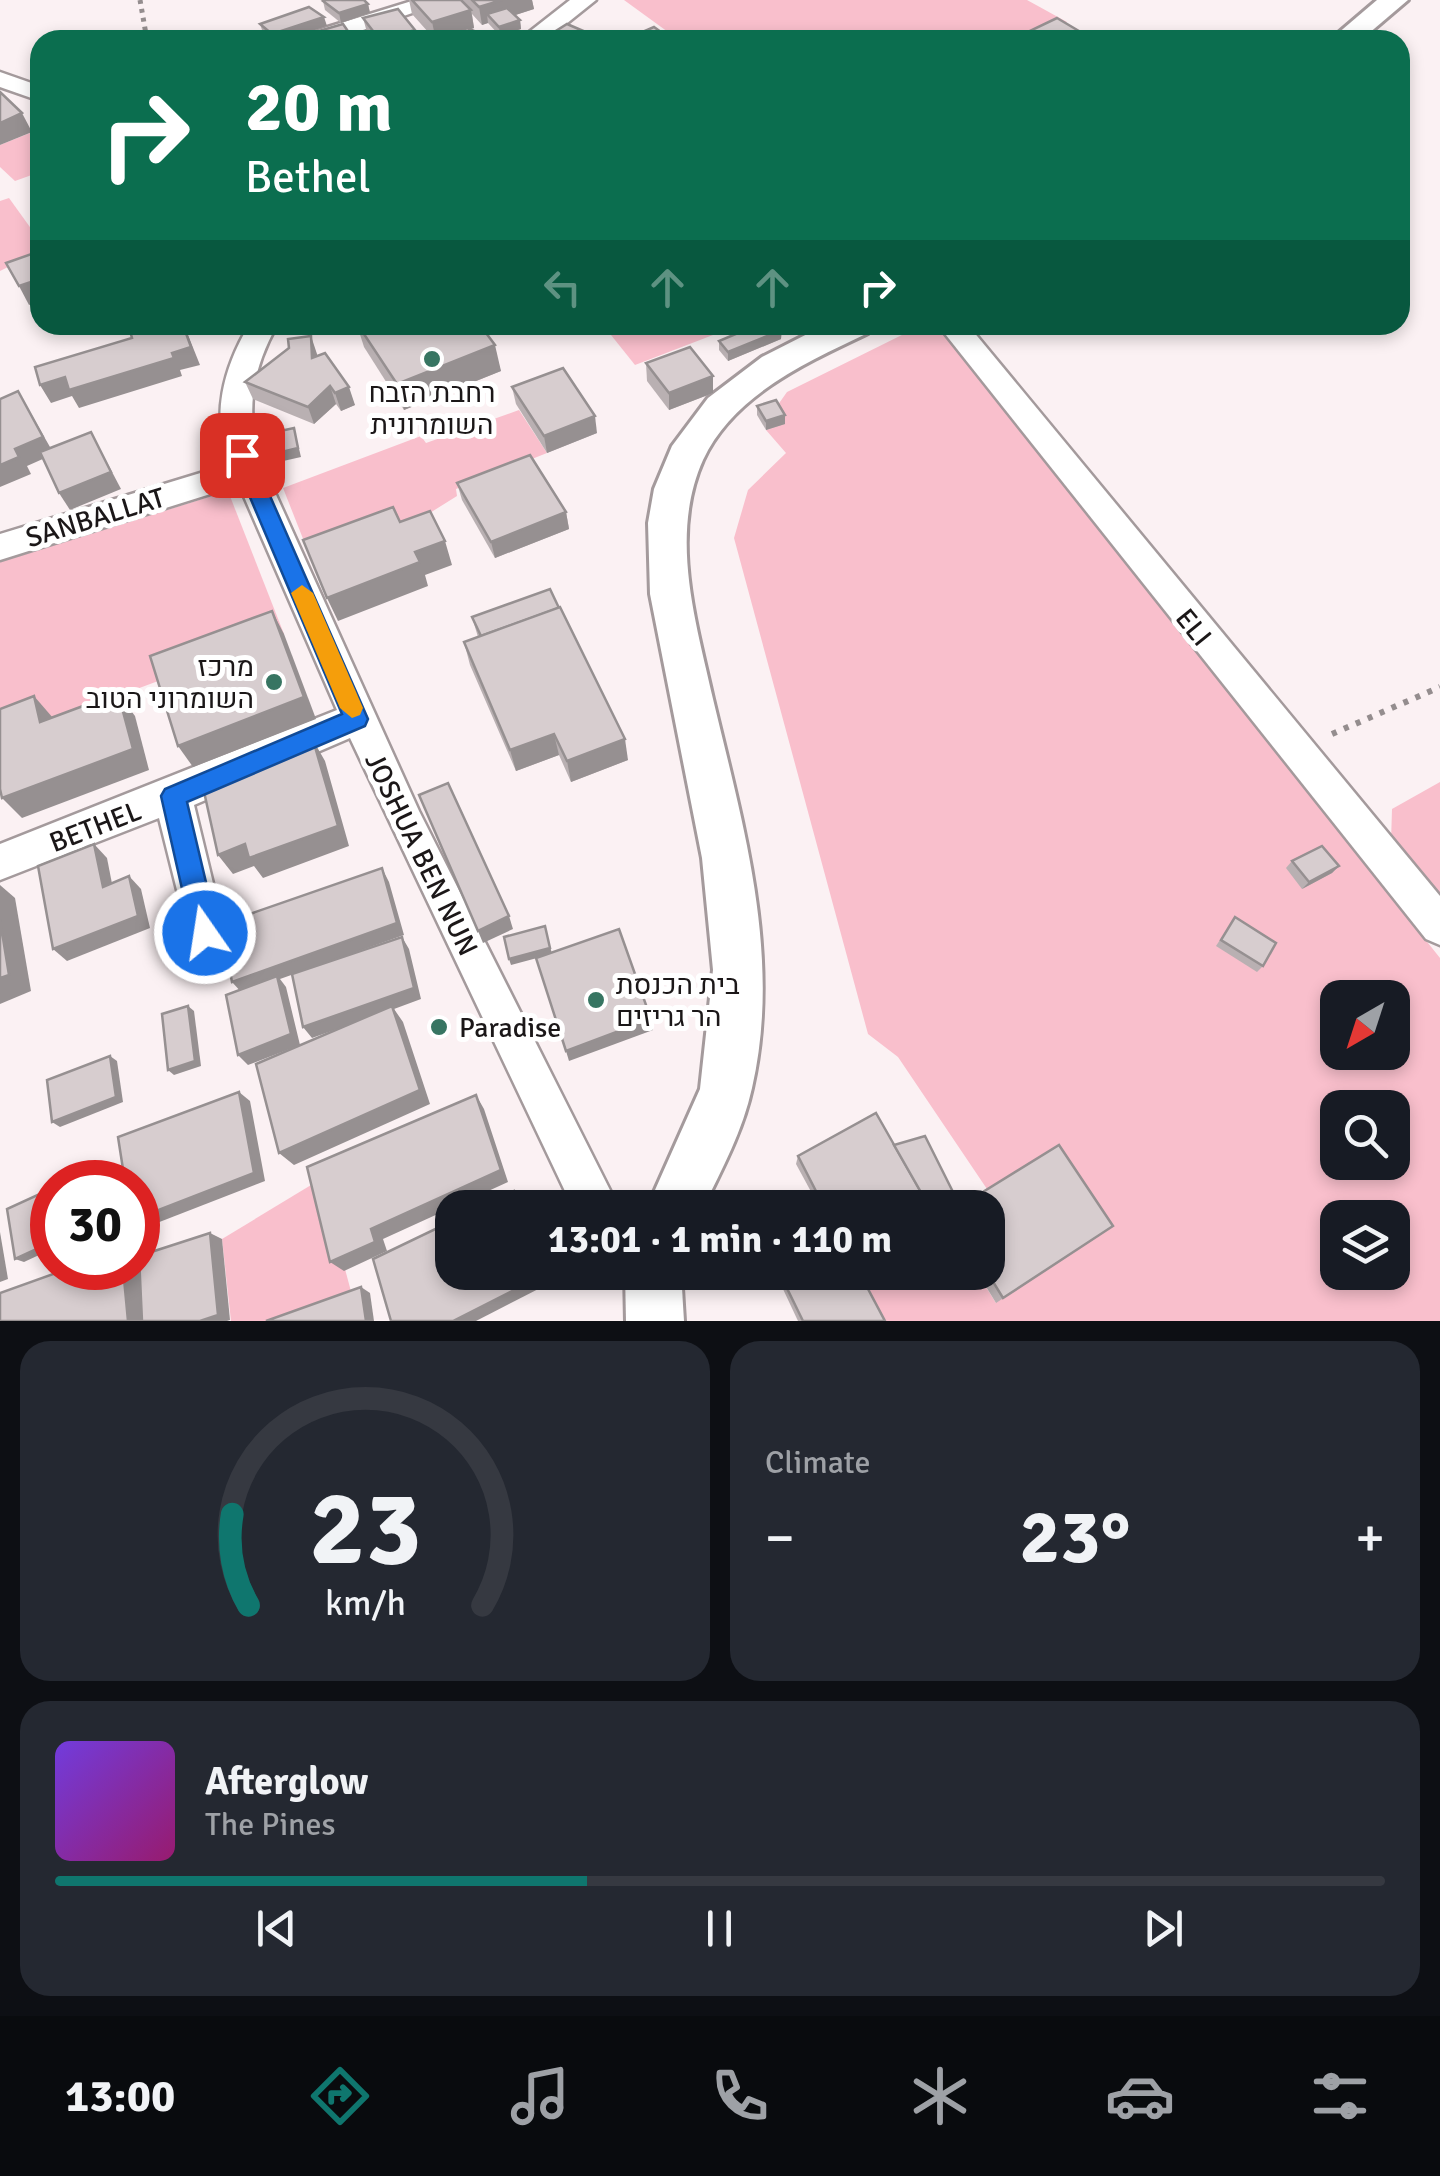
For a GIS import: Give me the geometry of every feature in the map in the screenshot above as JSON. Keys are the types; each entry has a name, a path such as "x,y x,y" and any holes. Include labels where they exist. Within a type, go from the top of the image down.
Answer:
{"street":[{"path":"342,30 439,0"},
{"path":"545,30 585,0"},
{"path":"1356,30 1394,0"},
{"path":"0,79 30,90"},
{"name":"JOSHUA BEN NUN","path":"258,335 244,361 234,408 236,432 248,470 356,719 587,1190"},
{"path":"682,1190 726,1090 737,962 724,855 671,607 665,552 668,506 680,465 715,413 762,374 837,335"},
{"name":"ELI","path":"960,335 1440,926"},
{"name":"SANBALLAT","path":"0,547 248,470"},
{"name":"BETHEL","path":"0,862 174,796 356,719"},
{"path":"174,796 205,933"},
{"path":"638,1290 654,1321"},
{"path":"653,1290 654,1321"}],"path":[{"path":"140,0 146,30"},
{"path":"1294,750 1440,686"}],"shaded area":[{"path":"624,0 1027,0 1067,22 1048,30 665,30"},
{"path":"30,133 30,176 15,181 0,167 0,145"},
{"path":"9,198 30,227 30,256 0,271 0,201"},
{"path":"611,335 713,335 635,365"},
{"path":"902,335 944,335 1440,958 1440,1321 879,1321 862,1290 988,1290 996,1303 995,1290 1005,1290 1005,1190 988,1190 898,1057 868,1034 734,538 748,490 786,453 766,430 784,424 775,409 787,392"},
{"path":"519,410 547,453 456,489 457,496 401,531 313,564 283,488 421,436 426,443"},
{"path":"228,491 284,634 0,740 0,562"},
{"path":"1440,782 1440,901 1391,842 1392,809"},
{"path":"321,1179 353,1299 292,1321 231,1321 222,1239"}],"building":[{"path":"325,0 364,0 368,4 339,13"},
{"path":"412,0 461,0 471,10 432,22"},
{"path":"472,0 502,0 479,7"},
{"path":"309,7 324,17 284,30 267,30 260,24"},
{"path":"507,8 520,20 499,27 487,14"},
{"path":"398,9 415,30 372,30 363,18"},
{"path":"1057,18 1077,30 1032,30"},
{"path":"343,24 347,30 322,30"},
{"path":"567,24 581,30 557,30"},
{"path":"0,92 22,113 0,123"},
{"path":"30,255 30,282 19,286 6,263"},
{"path":"131,335 187,335 191,347 172,353 174,358 69,390 65,377 40,385 35,367 132,338"},
{"path":"365,335 488,335 495,345 397,384"},
{"path":"733,335 770,335 728,352 719,341"},
{"path":"311,336 312,358 325,353 349,387 335,393 330,386 308,407 245,382 289,348 288,339"},
{"path":"690,347 713,376 669,393 646,363"},
{"path":"563,368 595,416 544,436 512,387"},
{"path":"18,391 43,437 15,449 19,457 0,465 0,399"},
{"path":"776,400 785,415 766,421 757,406"},
{"path":"294,428 298,448 257,458 253,437"},
{"path":"91,432 111,472 59,493 40,452"},
{"path":"530,455 566,512 491,542 457,483"},
{"path":"393,507 400,522 430,511 445,541 415,552 420,562 327,598 303,540"},
{"path":"550,589 559,608 481,636 472,617"},
{"path":"560,607 625,739 567,761 554,734 510,750 464,642"},
{"path":"272,611 304,697 178,746 150,656"},
{"path":"118,693 133,749 2,798 0,709 34,696 40,722"},
{"path":"313,740 338,826 249,858 245,844 218,855 201,778"},
{"path":"448,783 509,916 478,931 419,795"},
{"path":"94,844 103,887 129,876 138,916 53,949 38,866"},
{"path":"1322,846 1339,866 1309,882 1292,861"},
{"path":"382,868 397,923 232,982 221,924"},
{"path":"1235,917 1276,943 1263,966 1221,940"},
{"path":"0,920 9,975 0,978"},
{"path":"545,926 550,948 509,959 504,937"},
{"name":"בית הכנסת הר גריזים","path":"619,929 651,1019 566,1051 536,958"},
{"path":"402,937 414,988 303,1027 292,974"},
{"path":"277,976 291,1034 238,1055 226,995"},
{"path":"188,1006 195,1061 168,1070 162,1014"},
{"path":"392,1006 420,1090 279,1153 256,1064"},
{"path":"110,1056 116,1097 52,1122 47,1080"},
{"path":"239,1092 254,1173 160,1209 160,1160 122,1160 118,1137"},
{"path":"476,1095 501,1170 457,1190 435,1190 435,1200 371,1229 375,1242 330,1262 307,1167"},
{"path":"876,1113 920,1190 815,1190 798,1156"},
{"path":"925,1136 952,1190 920,1190 894,1145"},
{"path":"1059,1145 1113,1226 1003,1298 998,1290 1005,1290 1005,1190 986,1190"},
{"path":"30,1198 30,1252 15,1259 7,1209"},
{"path":"435,1229 435,1290 514,1290 453,1321 391,1321 373,1259"},
{"path":"210,1233 218,1315 200,1321 142,1321 141,1290 160,1290 160,1249"},
{"path":"30,1282 30,1290 125,1290 128,1321 0,1321 0,1293"},
{"path":"361,1287 366,1321 266,1321"},
{"path":"788,1290 869,1290 885,1321 803,1321"}],"slow traffic":[{"path":"302,593 352,708"}],"place":[{"name":"רחבת הזבח השומרונית","path":"432,359"},
{"name":"מרכז השומרוני הטוב","path":"274,682"},
{"name":"בית הכנסת הר גריזים","path":"596,1000"},
{"name":"Paradise","path":"439,1027"}],"route":[{"path":"205,933 174,796 356,719 242,455"}]}
